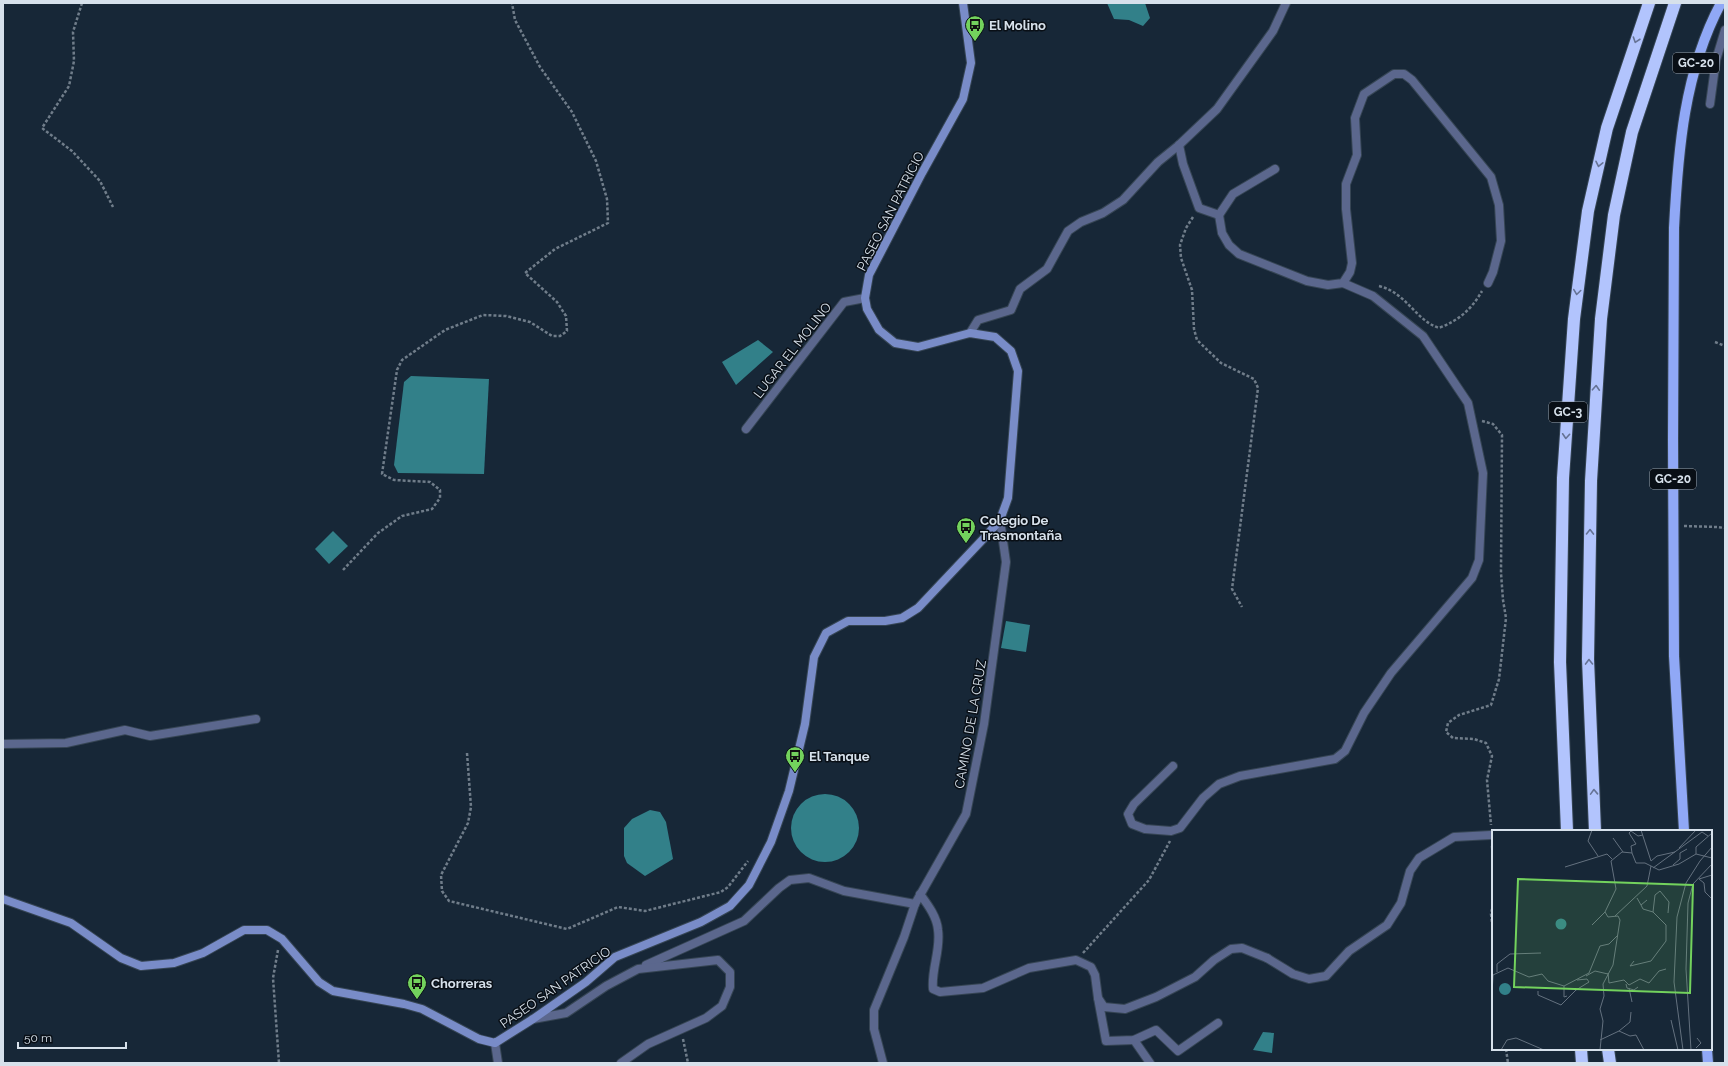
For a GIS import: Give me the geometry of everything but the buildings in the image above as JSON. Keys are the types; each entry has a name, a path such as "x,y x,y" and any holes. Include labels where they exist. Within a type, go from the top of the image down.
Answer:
{"highway":[{"name":"GC-3","path":"1567,830 1560,662 1563,478 1574,319 1588,211 1607,128 1649,3"},
{"name":"GC-3","path":"1595,830 1588,652 1591,481 1601,319 1614,215 1632,132 1675,3"},
{"path":"1581,1050 1582,1063"},
{"path":"1608,1050 1610,1063"}],"main road":[{"name":"GC-20","path":"1684,830 1674,656 1674,228 1682,126 1689,88 1700,50 1712,19 1721,3"},
{"path":"1707,1050 1708,1063"}],"street":[{"name":"PASEO SAN PATRICIO","path":"864,298 869,275 922,173 963,99 970,63 963,3"},
{"path":"864,298 867,310 879,330 895,342 918,347 970,333 978,320 1011,310 1020,289 1047,269 1068,231 1081,222 1103,213 1123,200 1158,162 1179,145 1217,109 1273,31 1286,3"},
{"path":"1710,104 1716,60 1725,30"},
{"path":"1343,283 1350,272 1352,263 1346,210 1346,184 1358,155 1355,118 1364,94 1394,74 1404,74 1412,80 1491,177 1499,205 1501,240 1493,272 1488,282"},
{"path":"1179,145 1183,164 1199,208 1219,215"},
{"path":"1173,766 1134,804 1128,814 1132,824 1145,829 1171,831 1180,828 1202,798 1219,784 1240,776 1335,759 1345,751 1364,713 1391,673 1472,578 1479,560 1483,473 1468,403 1423,336 1373,296 1343,283 1328,284 1307,281 1239,254 1229,245 1222,234 1219,215 1233,194 1275,169"},
{"name":"LUGAR EL MOLINO","path":"746,429 844,302 864,298"},
{"name":"CAMINO DE LA CRUZ","path":"883,1063 874,1029 874,1010 904,937 915,904 966,814 984,724 1006,562 1000,520 1008,498 1018,371 1011,351 995,337 970,333"},
{"name":"PASEO SAN PATRICIO","path":"3,899 72,923 120,958 141,966 174,963 196,956 244,930 267,930 282,939 319,982 333,991 404,1004 422,1009 479,1039 495,1043 533,1019 586,982 615,958 701,922 730,906 749,885 771,842 789,791 805,724 814,657 826,633 848,621 884,621 902,618 918,608 1000,520"},
{"path":"3,744 66,743 125,730 150,736 256,719"},
{"path":"1098,998 1104,1007 1125,1009 1156,997 1195,977 1214,960 1231,949 1242,948 1267,958 1293,974 1309,979 1326,976 1349,951 1387,924 1401,903 1410,871 1419,858 1454,837 1491,835"},
{"path":"533,1019 566,1013 606,986 638,969 744,921 779,888 790,880 809,878 844,891 915,904"},
{"path":"920,894 932,912 938,929 938,944 932,978 933,989 940,992 983,988 1029,968 1076,960 1091,966 1095,974 1106,1041 1134,1040 1156,1030 1178,1051 1218,1023"},
{"path":"621,1063 648,1044 706,1018 722,1006 730,987 730,972 718,960 638,969"},
{"path":"1134,1040 1150,1063"},
{"path":"495,1043 498,1063"}],"path":[{"path":"82,3 73,32 74,61 69,86 42,128 72,151 100,181 114,207"},
{"path":"343,570 378,533 402,516 432,509 440,498 440,490 430,482 394,480 382,474 396,370 402,360 445,330 483,315 506,316 530,322 552,336 560,336 567,331 566,316 557,302 525,273 555,249 608,223 607,199 596,161 572,112 540,67 515,20 512,3"},
{"path":"1199,208 1186,228 1180,246 1181,258 1192,290 1194,329 1197,340 1220,363 1254,379 1258,388 1232,589 1242,607"},
{"path":"1374,285 1388,288 1401,296 1430,325 1439,328 1456,321 1476,301 1488,282"},
{"path":"1715,342 1725,346"},
{"path":"1472,419 1493,424 1502,435 1501,573 1506,618 1498,679 1491,705 1459,715 1448,723 1446,732 1453,738 1474,739 1486,742 1492,756 1487,780 1492,847"},
{"path":"1673,526 1725,528"},
{"path":"467,753 471,808 468,823 441,875 442,891 449,901 567,929 618,907 645,911 721,892 728,887 749,860"},
{"path":"1076,960 1149,880 1169,844 1171,831"},
{"path":"1492,909 1492,922"},
{"path":"279,1063 273,978 277,953 282,939"},
{"path":"681,1029 688,1063"},
{"path":"1506,1050 1508,1063"}],"shaded area":[{"path":"1107,3 1145,3 1150,18 1143,26 1129,20 1114,19"},
{"path":"758,340 773,352 736,385 722,362"},
{"path":"411,376 489,379 484,474 398,473 394,465 404,382"},
{"path":"333,531 348,546 329,564 315,549"},
{"path":"1006,621 1030,625 1026,652 1001,648"},
{"path":"825,794 838,797 849,804 856,815 859,828 856,841 849,852 838,859 825,862 812,859 801,852 794,841 791,828 794,815 801,804 812,797"},
{"path":"650,810 660,812 666,822 673,859 645,876 627,863 624,856 624,828 632,819"},
{"path":"1263,1032 1274,1033 1272,1053 1253,1050"}],"place":[{"name":"El Molino","path":"975,42"},
{"name":"Colegio De Trasmontaña","path":"966,544"},
{"name":"El Tanque","path":"795,773"},
{"name":"Chorreras","path":"417,1000"}]}
